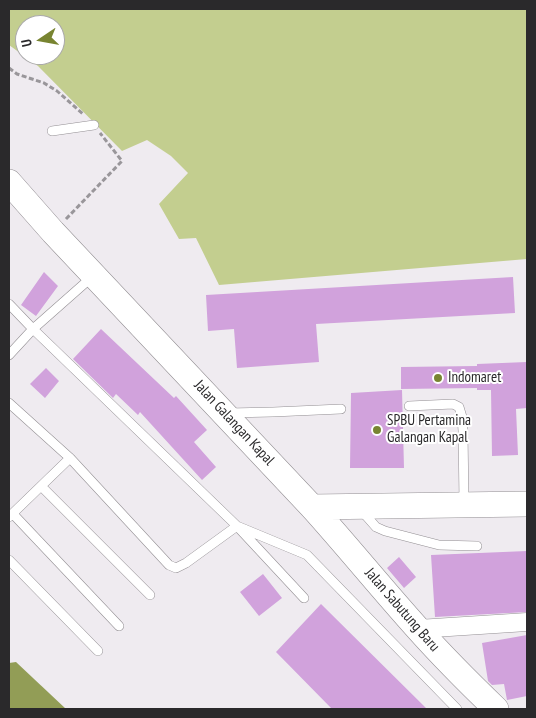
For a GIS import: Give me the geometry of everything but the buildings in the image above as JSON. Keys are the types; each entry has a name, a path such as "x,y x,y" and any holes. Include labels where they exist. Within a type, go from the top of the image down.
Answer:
{"main road":[{"name":"Jalan Galangan Kapal","path":"9,182 53,232 312,507"},
{"path":"312,507 527,504"},
{"name":"Jalan Sabutung Baru","path":"312,507 418,629 496,709"}],"street":[{"path":"418,629 527,622"}],"lane":[{"path":"52,131 94,125"},
{"path":"9,354 33,329 94,275"},
{"path":"9,304 237,526 304,598"},
{"path":"9,403 70,458 169,566 176,568 186,563 237,526"},
{"path":"409,406 453,404 459,407 463,430 464,505"},
{"path":"224,413 341,409"},
{"path":"70,458 11,516 119,626"},
{"path":"41,486 150,595"},
{"path":"358,506 376,527 385,531 439,545 477,546"},
{"path":"237,526 307,556 457,709"},
{"path":"9,560 98,651"}],"path":[{"path":"9,68 17,74 44,83 57,91 94,125 122,161 53,232"}],"shaded area":[{"path":"9,9 527,9 527,259 219,285 196,238 179,239 159,204 188,173 171,156 147,140 122,151 37,65 65,65 65,15 15,15 15,49 9,45"},
{"path":"16,662 66,709 9,709 9,663"}],"place":[{"name":"Indomaret","path":"438,378"},
{"name":"SPBU Pertamina Galangan Kapal","path":"377,430"}]}
